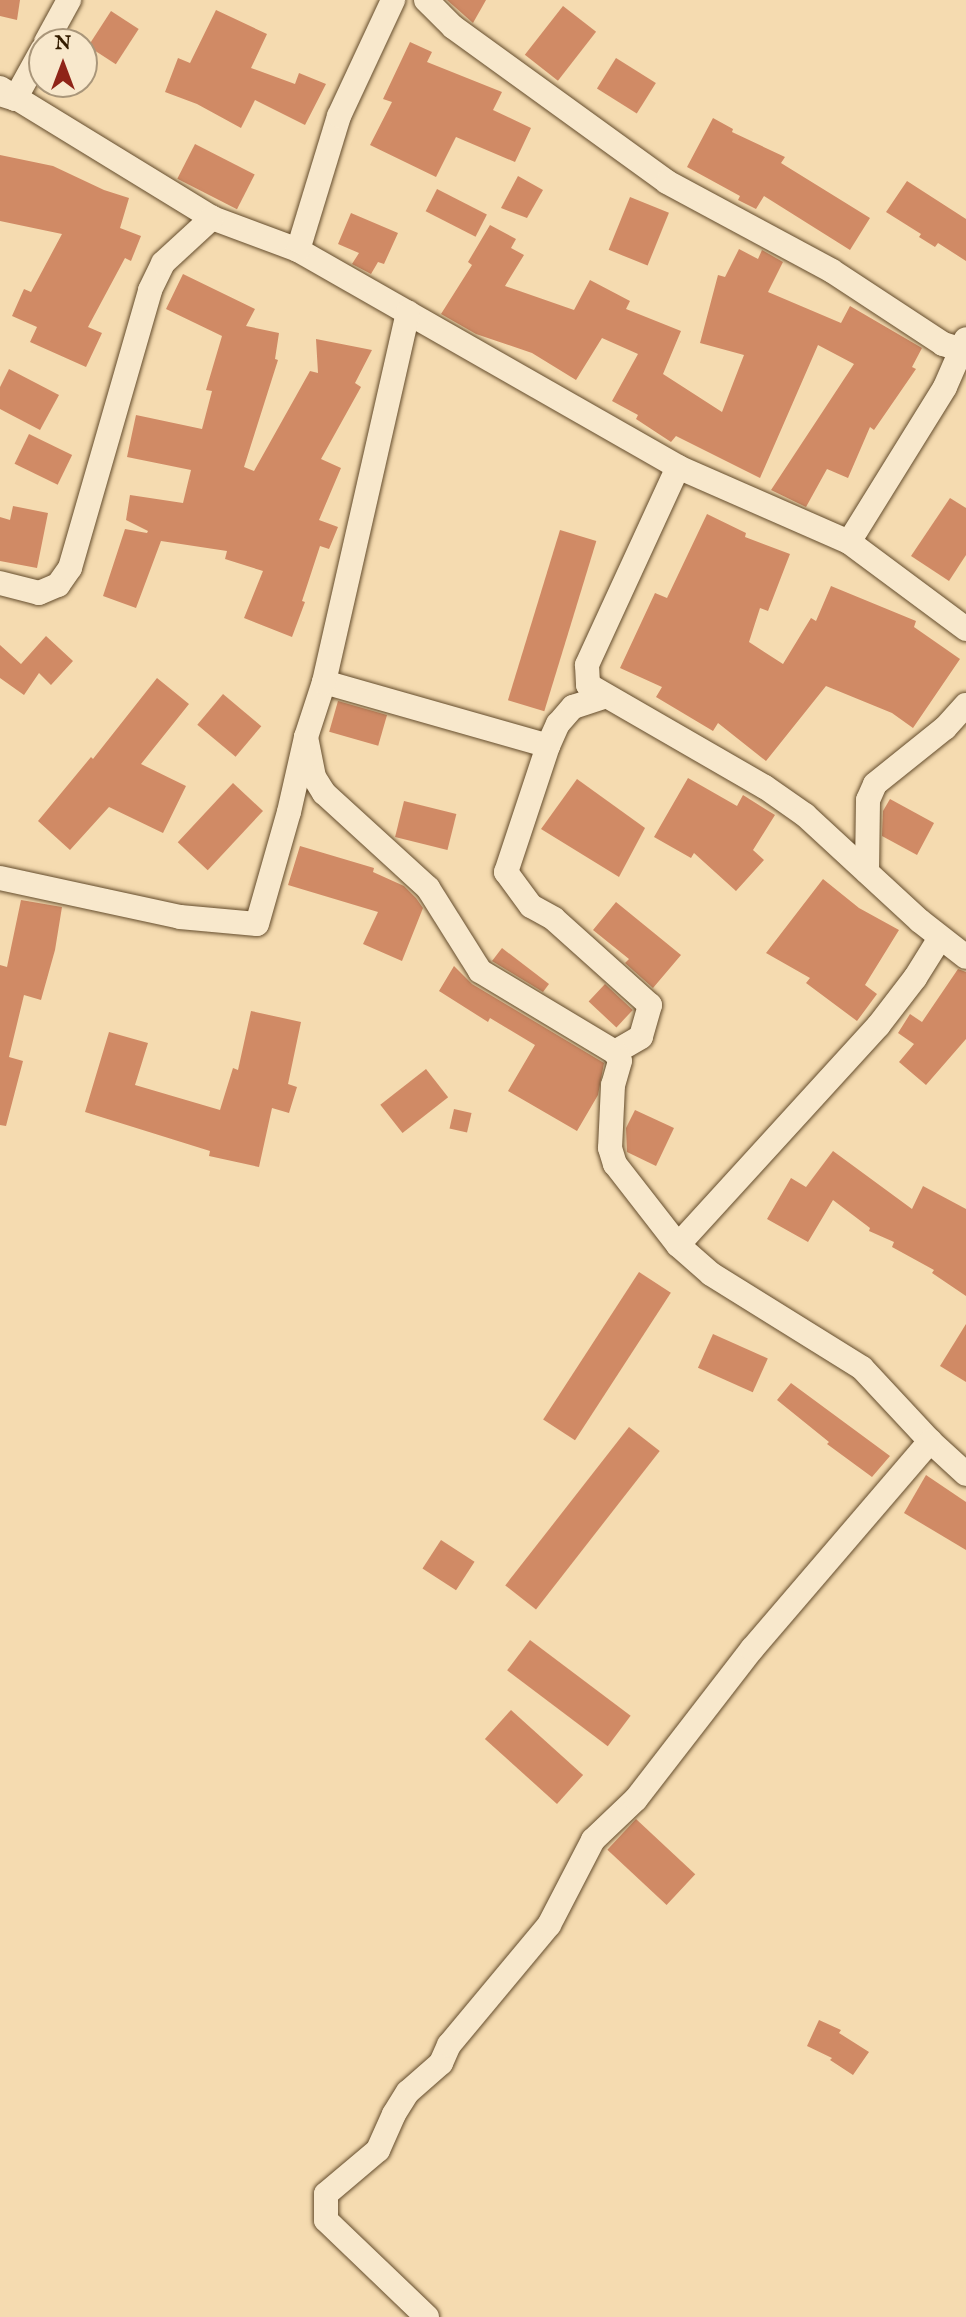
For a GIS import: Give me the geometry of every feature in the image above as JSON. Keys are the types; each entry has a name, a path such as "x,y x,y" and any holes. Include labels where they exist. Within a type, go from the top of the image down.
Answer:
{"street":[{"path":"54,28 69,0"},
{"path":"298,250 339,116 393,0"},
{"path":"426,0 453,27 667,182 832,271 943,344 963,344 945,387 849,542"},
{"path":"28,67 5,94 212,218 298,250 678,467 849,542 966,629"},
{"path":"0,583 39,593 58,586 70,568 150,290 163,263 212,218"},
{"path":"0,878 180,917 257,924 289,812 306,737 324,682 408,312"},
{"path":"678,467 587,665 588,685 765,787 805,815 940,938 966,957"},
{"path":"324,682 548,746"},
{"path":"606,696 573,707 558,724 548,746 506,872 531,906 554,919 650,1005 642,1038 615,1052"},
{"path":"866,872 868,800 875,784 945,728 966,705"},
{"path":"306,737 314,776 324,793 428,888 480,971 615,1052 620,1061 613,1085 610,1148 615,1164 678,1245 712,1274 862,1367 930,1441 966,1474"},
{"path":"678,1245 878,1026 915,978 940,938"},
{"path":"427,2317 326,2220 326,2194 378,2150 408,2092 441,2063 449,2045 549,1924 593,1840 636,1799 752,1649 930,1441"}],"building":[{"path":"0,0 20,0 17,20 0,16"},
{"path":"447,0 486,0 473,23"},
{"path":"563,6 596,32 558,81 525,55"},
{"path":"216,10 267,34 251,68 295,84 299,73 326,84 305,125 255,100 241,128 197,104 165,92 178,58 190,63"},
{"path":"111,11 139,29 116,64 98,53 98,31"},
{"path":"410,42 432,52 427,62 502,92 493,110 531,128 515,162 456,137 436,177 370,145 392,102 383,99"},
{"path":"616,58 656,83 637,113 597,89"},
{"path":"713,118 733,129 732,132 785,157 781,163 870,218 850,250 764,196 756,209 738,200 740,196 687,167"},
{"path":"195,144 255,174 237,209 177,179"},
{"path":"0,155 53,166 104,190 129,198 120,228 141,236 131,261 125,258 88,327 102,333 86,367 30,342 37,327 12,316 24,289 31,292 62,234 0,221"},
{"path":"518,176 543,190 527,218 501,208"},
{"path":"907,181 966,219 966,261 938,243 935,247 919,237 921,234 886,212"},
{"path":"437,189 487,214 476,237 426,211"},
{"path":"630,197 669,213 648,266 609,250"},
{"path":"351,213 398,233 384,264 378,262 371,274 352,264 359,253 338,244"},
{"path":"490,225 516,239 511,248 524,255 505,286 574,310 590,280 630,301 626,309 681,331 663,374 722,412 744,355 700,343 718,275 725,277 739,249 758,259 762,250 783,262 768,292 841,323 850,306 922,348 912,367 916,369 874,430 870,427 848,478 827,469 806,507 771,490 854,364 818,345 760,478 676,436 671,442 636,419 638,415 612,401 638,354 602,338 576,380 532,353 476,334 441,314 472,265 468,262"},
{"path":"183,274 255,309 246,326 279,333 275,359 278,360 244,467 254,471 310,371 318,373 316,339 372,350 355,383 361,387 321,459 341,468 319,520 338,527 329,549 320,546 302,601 305,602 292,637 244,618 263,571 225,559 227,551 161,541 136,608 103,596 125,529 148,531 126,520 130,495 183,503 191,470 127,457 136,415 202,429 212,391 206,390 222,336 166,309"},
{"path":"9,369 59,395 40,430 0,409 0,387"},
{"path":"29,434 72,455 58,485 15,464"},
{"path":"950,498 966,508 966,555 949,581 911,556"},
{"path":"13,506 48,513 37,568 0,561 0,517 10,520"},
{"path":"707,514 746,533 745,537 790,554 768,611 760,608 749,642 783,664 811,618 816,621 831,586 916,621 914,627 960,659 913,728 892,713 826,686 766,761 718,723 713,731 656,697 662,687 620,668 655,593 667,598"},
{"path":"560,530 596,541 544,711 508,700"},
{"path":"46,636 73,661 51,685 39,673 24,695 0,678 0,645 21,664"},
{"path":"157,678 189,704 141,764 186,786 163,833 109,807 70,850 38,821 91,757 93,759"},
{"path":"223,694 261,726 236,757 197,725"},
{"path":"338,701 387,715 378,746 329,732"},
{"path":"688,778 737,806 743,795 775,815 753,850 764,860 736,891 694,853 691,858 654,837"},
{"path":"577,779 645,828 619,877 541,829"},
{"path":"233,783 263,811 208,870 178,842"},
{"path":"890,799 934,823 917,855 882,836 883,811"},
{"path":"404,801 456,814 447,850 395,837"},
{"path":"300,846 374,868 373,872 404,886 416,898 423,908 402,961 363,944 378,912 288,885"},
{"path":"823,879 859,908 899,930 865,985 877,994 857,1021 806,983 810,978 766,953"},
{"path":"21,900 62,907 55,950 41,1000 24,995 9,1057 23,1061 6,1126 0,1125 0,965 7,967"},
{"path":"616,902 681,955 653,988 625,963 629,959 593,930"},
{"path":"502,948 549,984 543,992 492,961"},
{"path":"454,966 472,984 604,1063 598,1095 577,1131 508,1091 535,1045 490,1018 488,1022 439,991"},
{"path":"958,969 966,972 966,1039 926,1085 899,1062 914,1044 898,1033 910,1014 922,1022"},
{"path":"605,984 633,1010 616,1027 589,1002"},
{"path":"251,1011 301,1022 288,1084 297,1087 289,1113 272,1108 259,1167 209,1156 210,1151 85,1112 109,1032 148,1043 135,1085 220,1110 233,1068 238,1070"},
{"path":"426,1069 448,1097 402,1133 380,1105"},
{"path":"454,1109 472,1113 467,1133 450,1128"},
{"path":"635,1110 674,1128 656,1166 627,1152 626,1128"},
{"path":"833,1151 912,1209 923,1186 966,1209 966,1296 932,1273 934,1270 892,1247 894,1242 869,1231 870,1228 833,1200 808,1242 767,1219 791,1178 806,1187"},
{"path":"639,1272 671,1293 575,1440 543,1420"},
{"path":"966,1324 966,1382 940,1366"},
{"path":"713,1334 768,1358 753,1392 698,1368"},
{"path":"791,1383 890,1456 872,1477 827,1444 829,1442 777,1400"},
{"path":"629,1427 660,1451 536,1609 505,1585"},
{"path":"926,1475 966,1502 966,1550 904,1513"},
{"path":"441,1540 475,1562 456,1590 422,1569"},
{"path":"530,1640 631,1716 608,1746 507,1670"},
{"path":"511,1710 583,1775 557,1804 485,1739"},
{"path":"636,1819 695,1874 667,1905 607,1850"},
{"path":"819,2020 841,2030 839,2033 869,2052 853,2075 830,2060 832,2058 807,2046"}]}
